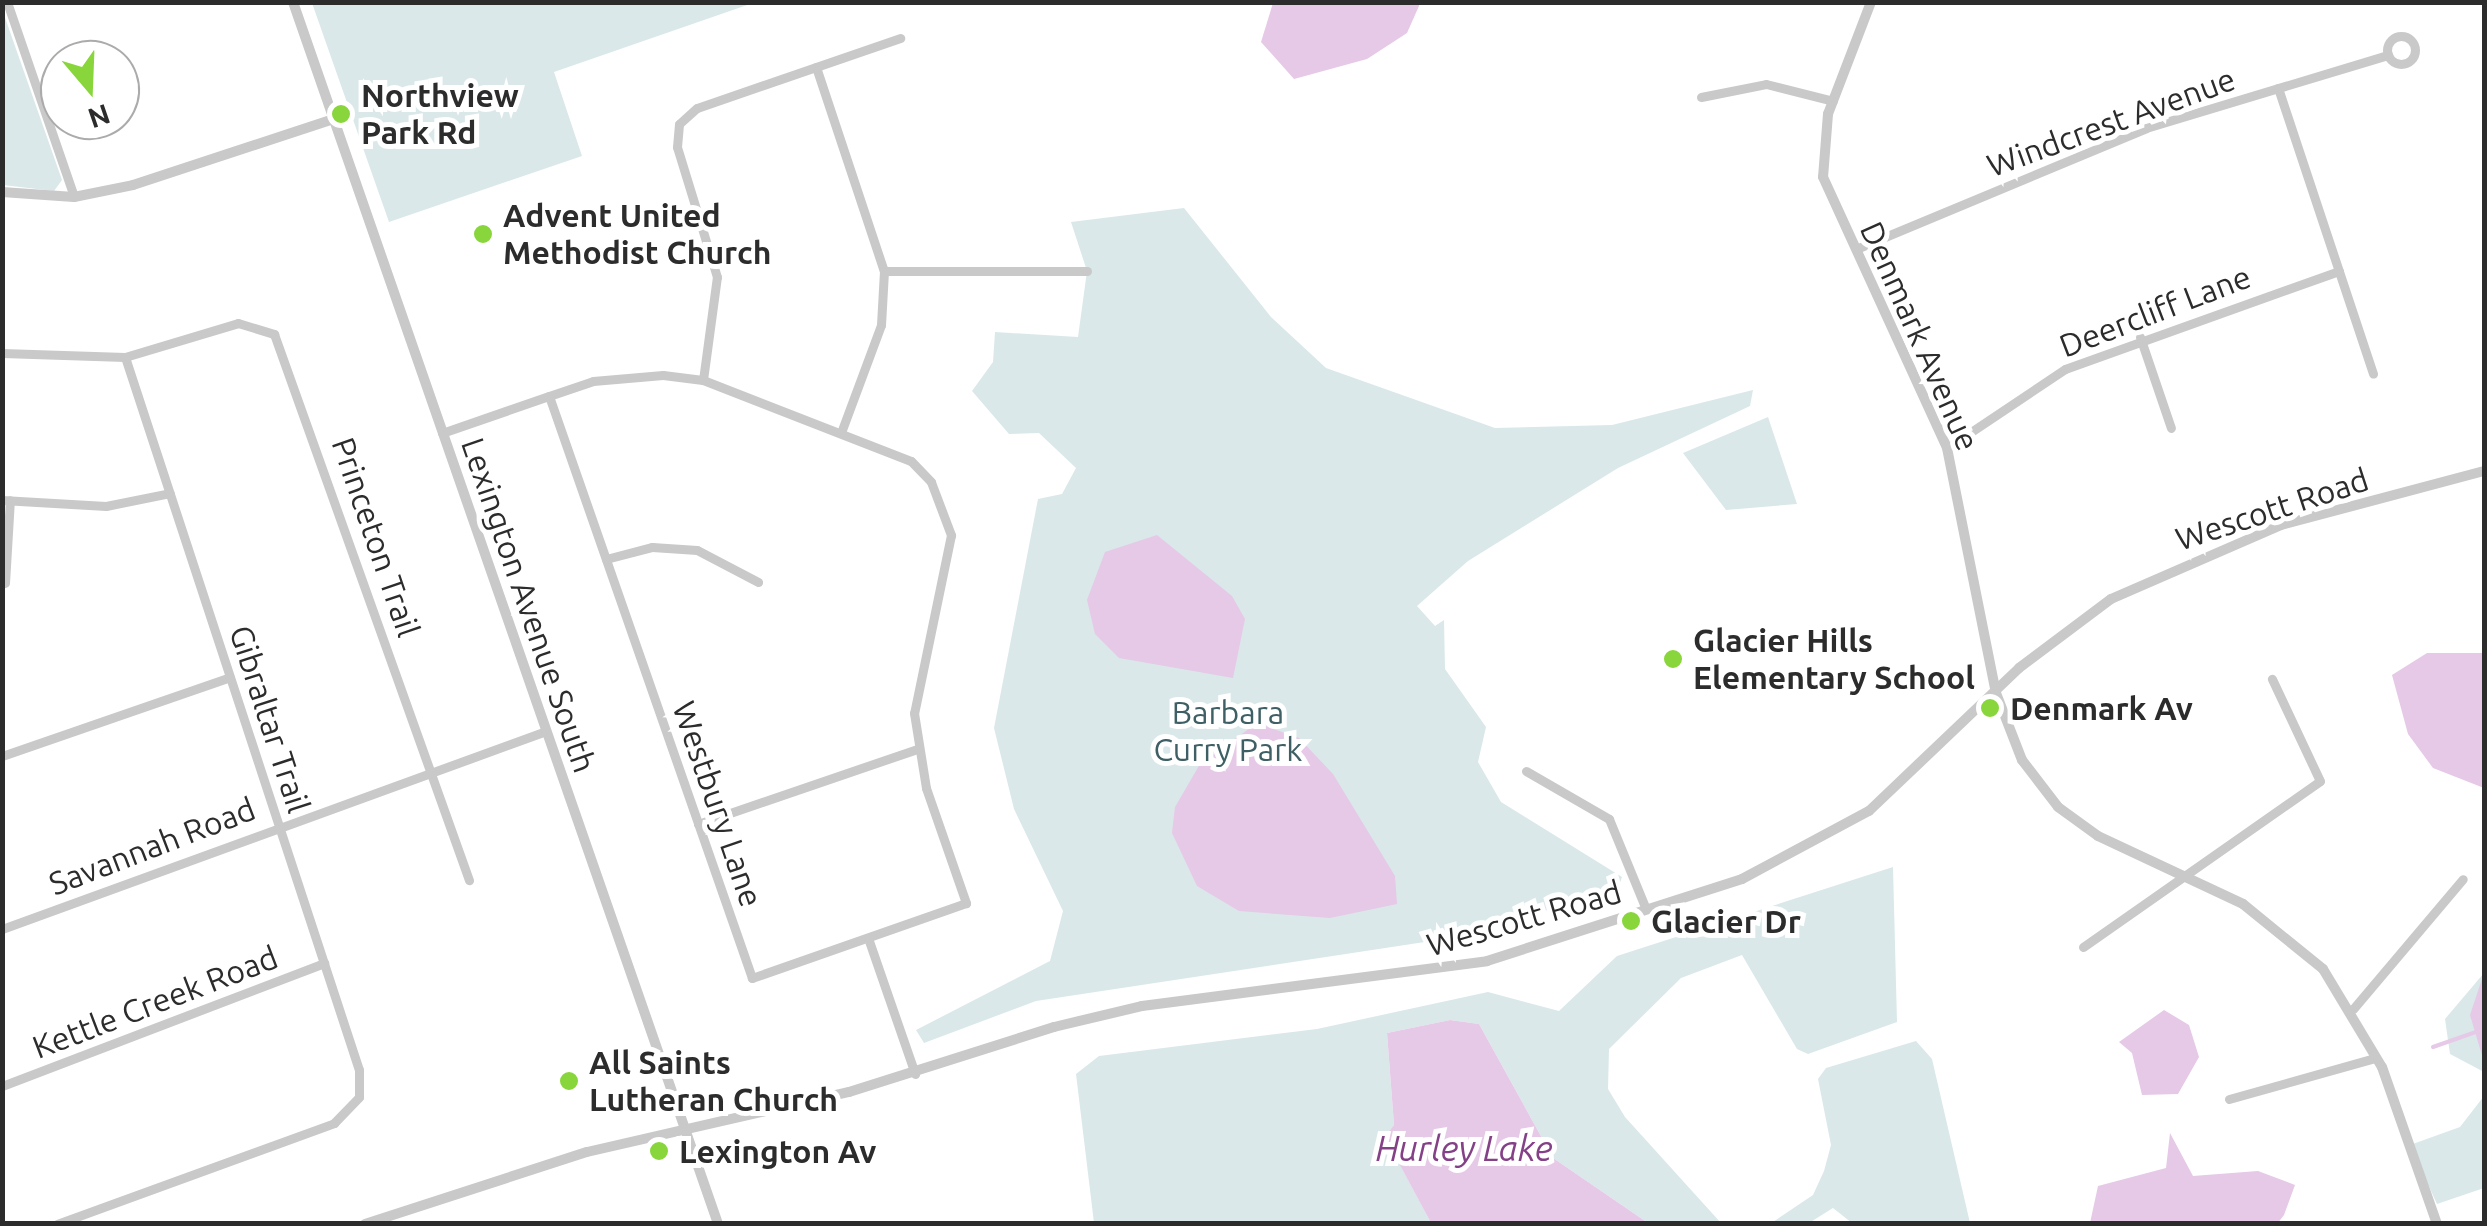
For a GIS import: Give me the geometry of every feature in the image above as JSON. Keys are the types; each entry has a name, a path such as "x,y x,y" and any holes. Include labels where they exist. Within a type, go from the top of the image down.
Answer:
{"street":[{"path":"7,2 74,197"},
{"name":"Lexington Avenue South","path":"293,2 718,1224"},
{"name":"Denmark Avenue","path":"1871,2 1833,100 1823,177 1947,448 1996,693 2022,760 2058,807 2284,932 2353,1009 2437,1224"},
{"path":"703,380 717,277 677,147 679,124 697,108 900,38"},
{"name":"Windcrest Avenue","path":"1856,250 2146,128 2388,54"},
{"path":"816,67 884,271 881,325 842,430"},
{"path":"1701,97 1766,84 1833,100"},
{"path":"2278,88 2374,374"},
{"path":"2,192 74,197 334,119"},
{"path":"884,271 1087,271"},
{"name":"Deercliff Lane","path":"1947,448 2065,369 2140,337 2339,271"},
{"name":"Princeton Trail","path":"125,358 238,323 264,326 284,348 469,880"},
{"path":"2140,337 2170,428"},
{"path":"2,352 125,358"},
{"name":"Gibraltar Trail","path":"56,1224 334,1123 359,1097 324,963 125,358"},
{"path":"442,432 626,376 703,380 842,430 911,461 945,508 949,569 918,682 917,749 966,904 868,938 915,1074"},
{"name":"Westbury Lane","path":"550,396 752,978 868,938"},
{"name":"Wescott Road","path":"366,1223 684,1129 915,1074 1142,1006 1468,965 1742,879 1837,831 1909,778 1996,693 2079,621 2204,552 2484,472"},
{"path":"4,582 6,500 106,506 170,493"},
{"path":"606,559 652,547 697,550 758,582"},
{"path":"2,756 230,677"},
{"path":"2083,947 2320,781 2272,679"},
{"name":"Savannah Road","path":"2,929 278,824 546,730"},
{"path":"698,824 917,749"},
{"path":"1526,771 1609,818 1646,909"},
{"path":"2353,1009 2463,879"},
{"name":"Kettle Creek Road","path":"2,1086 324,963"},
{"path":"2229,1099 2375,1058"}],"green space":[{"path":"312,2 753,3 554,72 582,156 389,222"},
{"path":"2,9 40,117 40,140 48,140 62,180 54,191 3,185"},
{"name":"Barbara Curry Park","path":"1184,208 1271,317 1326,368 1495,428 1612,425 1753,390 1750,406 1618,468 1468,561 1417,606 1435,626 1444,620 1445,669 1486,727 1478,762 1501,802 1622,877 1616,895 1503,920 1484,933 1036,1001 924,1043 916,1030 1050,961 1063,911 1014,809 994,728 1038,499 1062,494 1076,468 1039,433 1009,434 972,391 993,362 995,332 1078,337 1087,271 1071,222"},
{"path":"1768,417 1797,504 1726,510 1683,453"},
{"path":"1893,867 1897,1022 1808,1054 1797,1049 1742,955 1681,978 1609,1049 1608,1089 1625,1117 1721,1223 1648,1223 1553,1158 1479,1024 1450,1020 1387,1033 1394,1125 1386,1138 1431,1223 1094,1223 1076,1074 1099,1056 1317,1029 1488,992 1559,1011 1617,956"},
{"path":"2484,973 2484,1072 2450,1054 2445,1019"},
{"path":"1916,1041 1932,1059 1970,1223 1852,1223 1833,1208 1809,1223 1770,1224 1813,1195 1824,1171 1831,1145 1818,1079 1826,1068"},
{"path":"2484,1096 2484,1188 2437,1204 2410,1145 2460,1127"}],"water":[{"path":"1419,2 1419,6 1407,33 1367,59 1294,79 1261,42 1273,3"},
{"path":"1157,535 1232,596 1245,619 1233,678 1119,658 1095,634 1087,600 1105,552"},
{"path":"2427,653 2484,653 2484,788 2433,768 2408,734 2392,675"},
{"path":"1257,723 1299,738 1333,774 1395,876 1397,904 1330,918 1239,911 1197,886 1172,833 1175,807 1200,764"},
{"path":"2484,973 2484,1062 2470,1015"},
{"path":"2164,1010 2189,1025 2199,1057 2178,1094 2142,1095 2132,1053 2119,1042"},
{"name":"Hurley Lake","path":"1450,1020 1479,1024 1553,1158 1648,1223 1431,1223 1385,1137 1394,1125 1387,1033"},
{"path":"2170,1133 2193,1176 2258,1171 2295,1185 2277,1224 2090,1223 2098,1186 2166,1168"}],"waterway":[{"path":"2433,1047 2484,1029"}],"place":[{"name":"Northview Park Rd","path":"341,114"},
{"name":"Advent United Methodist Church","path":"483,234"},
{"name":"Glacier Hills Elementary School","path":"1673,659"},
{"name":"Denmark Av","path":"1990,708"},
{"name":"Glacier Dr","path":"1631,921"},
{"name":"All Saints Lutheran Church","path":"569,1081"},
{"name":"Lexington Av","path":"659,1151"}]}
